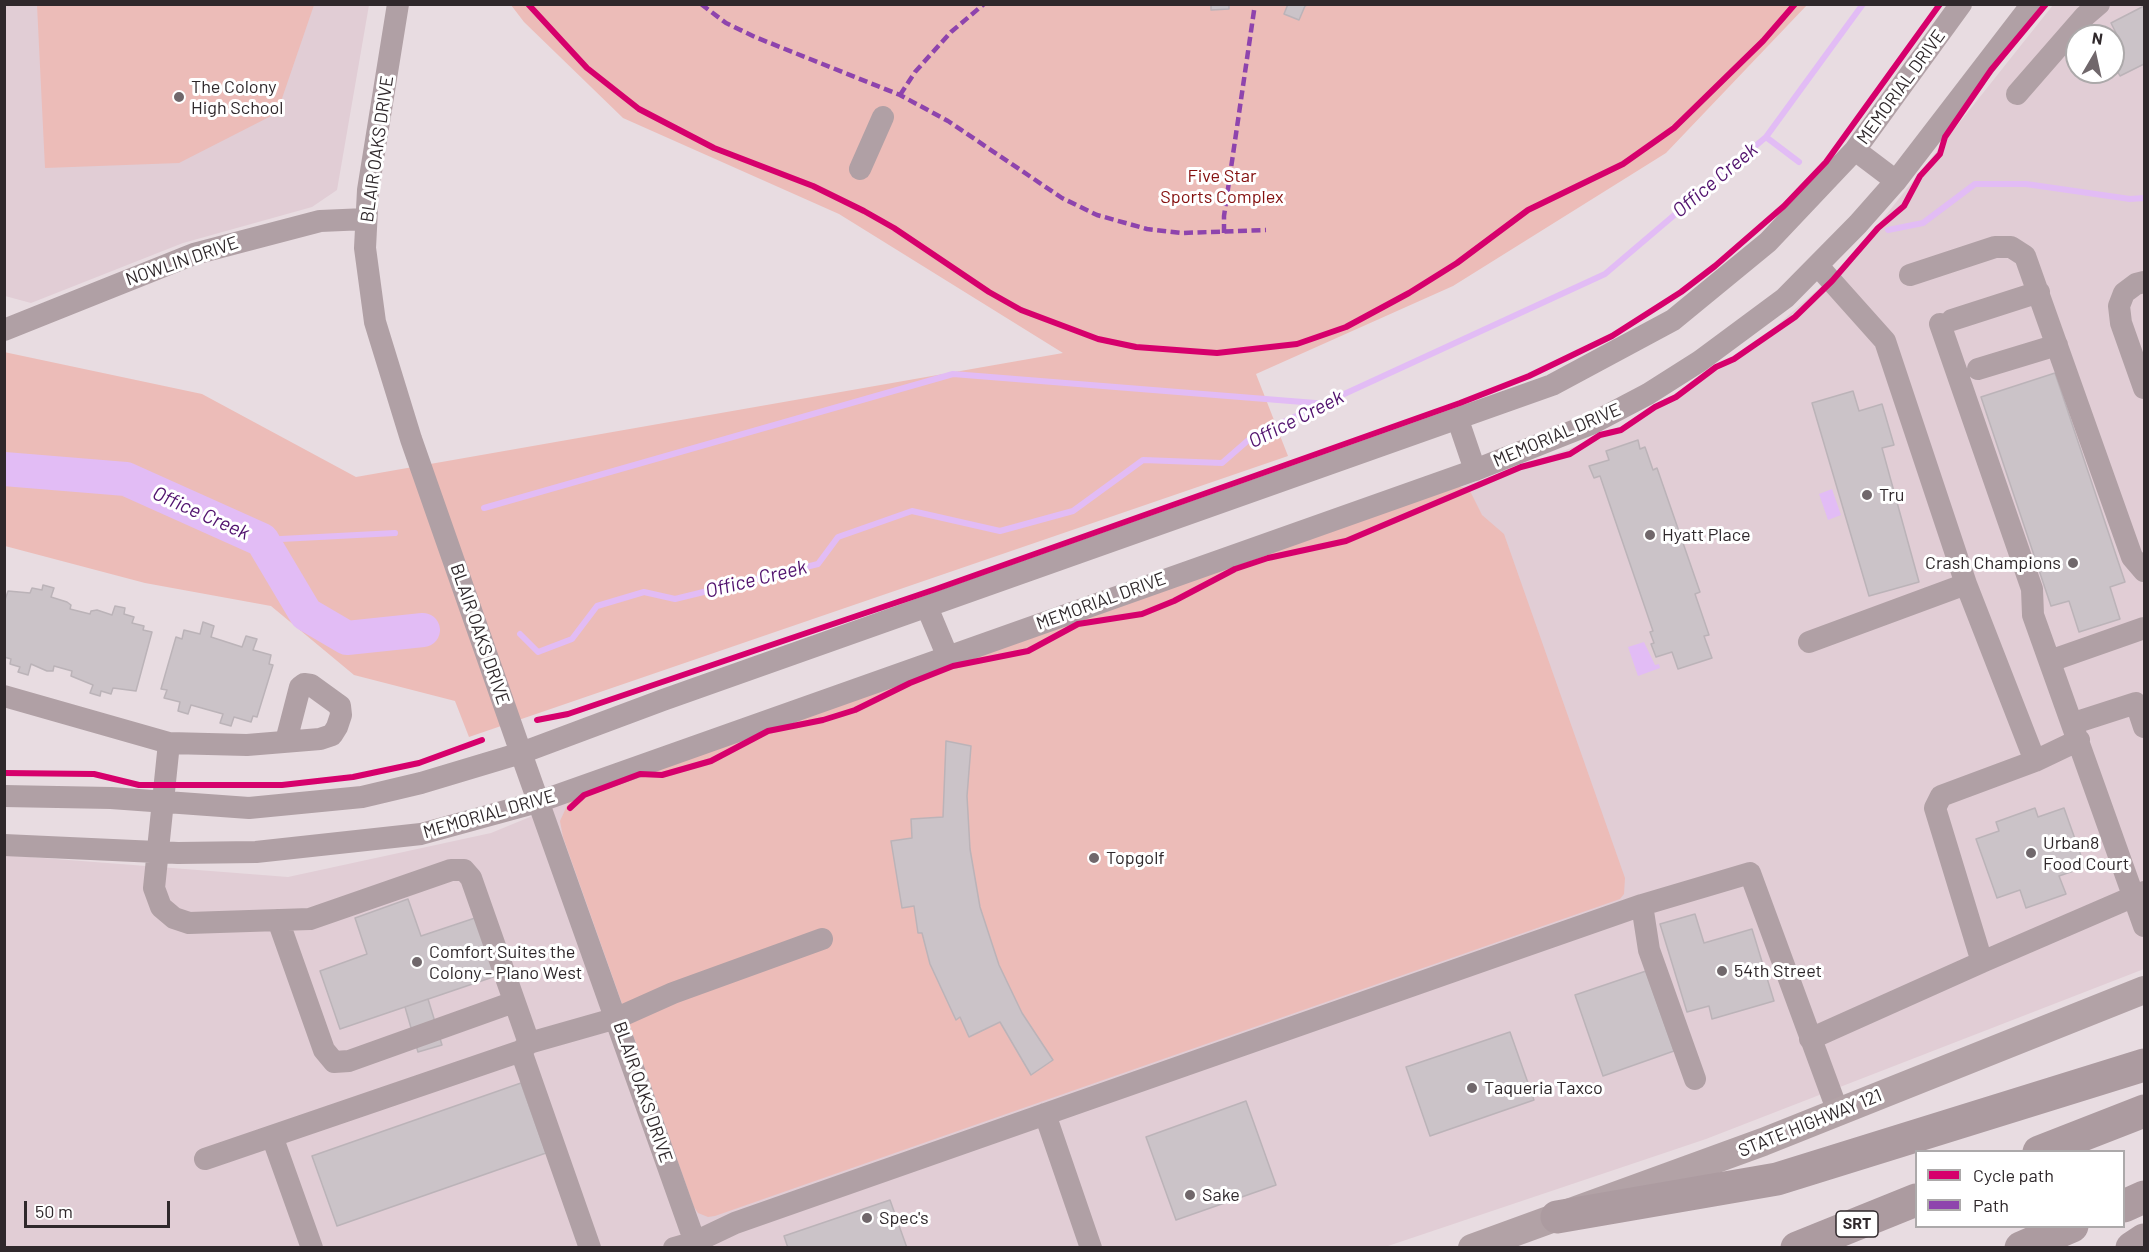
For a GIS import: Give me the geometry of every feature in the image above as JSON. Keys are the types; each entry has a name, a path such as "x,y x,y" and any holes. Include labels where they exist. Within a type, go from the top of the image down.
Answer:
{"highway":[{"path":"1557,1217 1777,1179 2145,1065"},
{"path":"2044,1150 2145,1111"},
{"path":"2125,1206 2145,1197"},
{"name":"SRT","path":"1797,1248 1915,1201"},
{"path":"2021,1248 2070,1228"},
{"path":"2132,1248 2145,1240"}],"main road":[{"name":"STATE HIGHWAY 121","path":"1472,1248 1763,1142 2145,990"}],"street":[{"name":"BLAIR OAKS DRIVE","path":"398,4 368,190 364,248 375,322 385,360 521,753 617,1018 688,1246"},
{"name":"MEMORIAL DRIVE","path":"4,796 111,798 249,808 362,797 521,753 1552,386 1673,320 1768,242 1855,150 1962,4"},
{"name":"MEMORIAL DRIVE","path":"4,844 102,847 157,852 256,852 421,834 538,801 1475,470 1591,424 1648,394 1744,330 1785,298 1818,266 1896,180 2032,4"},
{"path":"2017,94 2085,8"},
{"path":"860,169 883,117"},
{"path":"1855,150 1896,180"},
{"name":"NOWLIN DRIVE","path":"4,330 194,254 320,221 366,219"},
{"path":"1910,275 1995,247 2011,247 2025,256 2132,557 2145,571"},
{"path":"1818,266 1885,341 1966,584 2035,761"},
{"path":"2145,282 2136,284 2124,293 2119,306 2121,323 2145,388"},
{"path":"2038,292 1946,322 2032,589 2034,615 2076,732 2139,894 2145,926"},
{"path":"1978,369 2057,345"},
{"path":"1458,420 1475,470"},
{"path":"1809,642 1966,584"},
{"path":"927,607 947,656"},
{"path":"2050,661 2145,628"},
{"path":"4,696 169,743 247,745 286,741"},
{"path":"1982,962 1935,808 1941,796 2035,761 2076,732 2136,703 2145,727"},
{"path":"169,743 154,888 161,907 174,918 189,923 310,919 451,870 464,870 471,878 514,1002 525,1047 590,1248"},
{"path":"688,1246 735,1223 1045,1114 1642,905 1750,873 1838,1112"},
{"path":"1810,1039 2139,894"},
{"path":"1642,905 1649,950 1695,1079"},
{"path":"278,920 324,1050 334,1062 349,1061 514,1002"},
{"path":"205,1159 525,1047 617,1018 673,993 822,939"},
{"path":"1045,1114 1091,1248"},
{"path":"272,1136 312,1248"}],"shaded area":[{"name":"The Colony High School","path":"4,5 369,5 337,190 312,207 183,243 31,303 5,296"},
{"path":"2053,5 2144,5 2144,969 1706,1139 1385,1247 5,1247 4,855 288,877 491,833 576,798 1611,434 1742,356 1847,264"},
{"path":"1832,489 1841,515 1828,520 1819,494"},
{"path":"1644,642 1655,665 1659,664 1660,668 1638,676 1628,647"}],"green space":[{"path":"37,4 314,5 277,113 179,163 45,168"},
{"name":"Five Star Sports Complex","path":"511,5 1807,5 1666,153 1453,286 1256,374 1288,456 469,737 455,701 354,675 271,606 145,583 5,546 4,352 202,394 356,477 1063,353 839,214 623,118 524,22"},
{"name":"Topgolf","path":"1456,486 1466,488 1471,493 1482,515 1504,534 1625,878 1624,894 1620,899 715,1216 708,1217 698,1213 563,837 560,821 570,799"}],"building":[{"path":"1211,4 1229,4 1229,9 1211,10"},
{"path":"1288,4 1309,4 1305,6 1299,20 1284,14"},
{"path":"2144,6 2144,64 2125,74 2125,24 2111,23"},
{"path":"2055,373 2125,582 2110,587 2120,619 2079,632 2069,601 2051,606 1981,397"},
{"name":"Tru","path":"1853,391 1859,411 1882,404 1894,445 1882,448 1919,582 1869,596 1812,403"},
{"name":"Hyatt Place","path":"1638,440 1640,449 1645,447 1653,470 1657,468 1700,592 1695,594 1709,635 1704,636 1712,658 1678,669 1672,652 1656,657 1651,644 1654,643 1650,632 1653,631 1600,476 1594,478 1589,466 1609,460 1606,451"},
{"path":"43,585 54,588 51,597 67,602 71,605 70,609 90,614 91,611 97,610 112,615 115,606 125,608 124,614 134,617 132,623 144,626 143,630 152,632 136,691 113,688 111,694 101,691 100,696 90,693 93,685 71,676 72,671 54,666 53,671 47,671 31,664 28,675 18,672 20,667 10,664 11,659 4,657 4,603 8,591 30,593 32,588 42,590"},
{"path":"203,622 214,626 211,637 242,647 246,636 257,639 253,650 271,655 269,664 273,665 257,717 253,716 251,722 234,717 231,726 220,723 223,714 191,705 188,714 178,711 180,702 164,698 167,690 161,689 176,637 182,639 184,630 200,634"},
{"path":"946,741 971,746 967,796 970,849 980,907 999,965 1022,1013 1053,1060 1031,1075 1000,1022 969,1037 960,1017 956,1020 930,964 922,933 918,933 914,906 902,908 891,841 912,838 911,819 943,817"},
{"name":"Urban8 Food Court","path":"2035,808 2038,817 2064,808 2085,867 2059,876 2066,894 2026,908 2020,890 1997,898 1976,839 1999,831 1996,822"},
{"name":"Comfort Suites the Colony - Plano West","path":"408,899 421,936 475,918 496,976 340,1029 320,971 367,954 355,918"},
{"path":"1695,914 1704,943 1752,929 1774,1001 1712,1019 1709,1006 1687,1012 1660,924"},
{"path":"1646,971 1674,1051 1603,1076 1575,995"},
{"path":"428,999 442,1045 418,1052 405,1007"},
{"path":"1510,1032 1534,1100 1430,1136 1406,1067"},
{"path":"521,1083 546,1153 337,1226 312,1156"},
{"path":"1246,1101 1276,1185 1176,1220 1146,1137"},
{"name":"Spec's","path":"890,1200 907,1248 788,1248 784,1236"}],"waterway":[{"name":"Office Creek","path":"520,634 538,652 572,639 597,606 644,592 675,599 818,564 838,537 912,511 1000,531 1073,511 1143,460 1222,463 1253,436 1605,274 1766,137 1863,4"},
{"path":"1766,137 1799,162"},
{"path":"1888,230 1923,223 1975,184 2026,184 2130,199 2144,198"},
{"path":"484,508 953,374 1328,404"},
{"name":"Office Creek","path":"4,469 126,479 262,540 306,614 347,638 423,630"},
{"path":"262,540 395,533"}],"marked path":[{"path":"701,4 726,23 755,37 900,95 948,121 1062,198 1097,215 1147,229 1182,233 1266,230"},
{"path":"900,95 915,72 951,32 984,4"},
{"path":"1224,233 1224,216 1255,4"}],"cycle path":[{"path":"528,4 587,68 639,109 714,148 813,186 864,211 894,228 989,292 1021,310 1098,339 1136,347 1217,353 1297,344 1346,327 1409,293 1457,263 1528,210 1623,164 1674,128 1763,41 1795,4"},
{"path":"537,720 568,714 936,589 1460,403 1529,376 1612,336 1681,292 1715,266 1784,206 1826,162 1940,4"},
{"path":"570,808 584,795 640,774 662,775 711,761 768,731 823,720 855,710 910,683 953,666 1028,651 1078,624 1142,614 1174,601 1235,569 1268,558 1346,541 1521,467 1570,454 1600,435 1621,430 1655,407 1676,397 1716,367 1734,359 1795,317 1832,281 1878,228 1904,206 1920,176 1940,154 1945,137 1991,70 2046,4"},
{"path":"4,773 94,774 139,785 282,785 353,777 419,763 482,740"}],"place":[{"name":"The Colony High School","path":"179,97"},
{"name":"Tru","path":"1867,495"},
{"name":"Hyatt Place","path":"1650,535"},
{"name":"Crash Champions","path":"2073,563"},
{"name":"Urban8 Food Court","path":"2031,853"},
{"name":"Topgolf","path":"1094,858"},
{"name":"Comfort Suites the Colony - Plano West","path":"417,962"},
{"name":"54th Street","path":"1722,971"},
{"name":"Taqueria Taxco","path":"1472,1088"},
{"name":"Sake","path":"1190,1195"},
{"name":"Spec's","path":"867,1218"}]}
